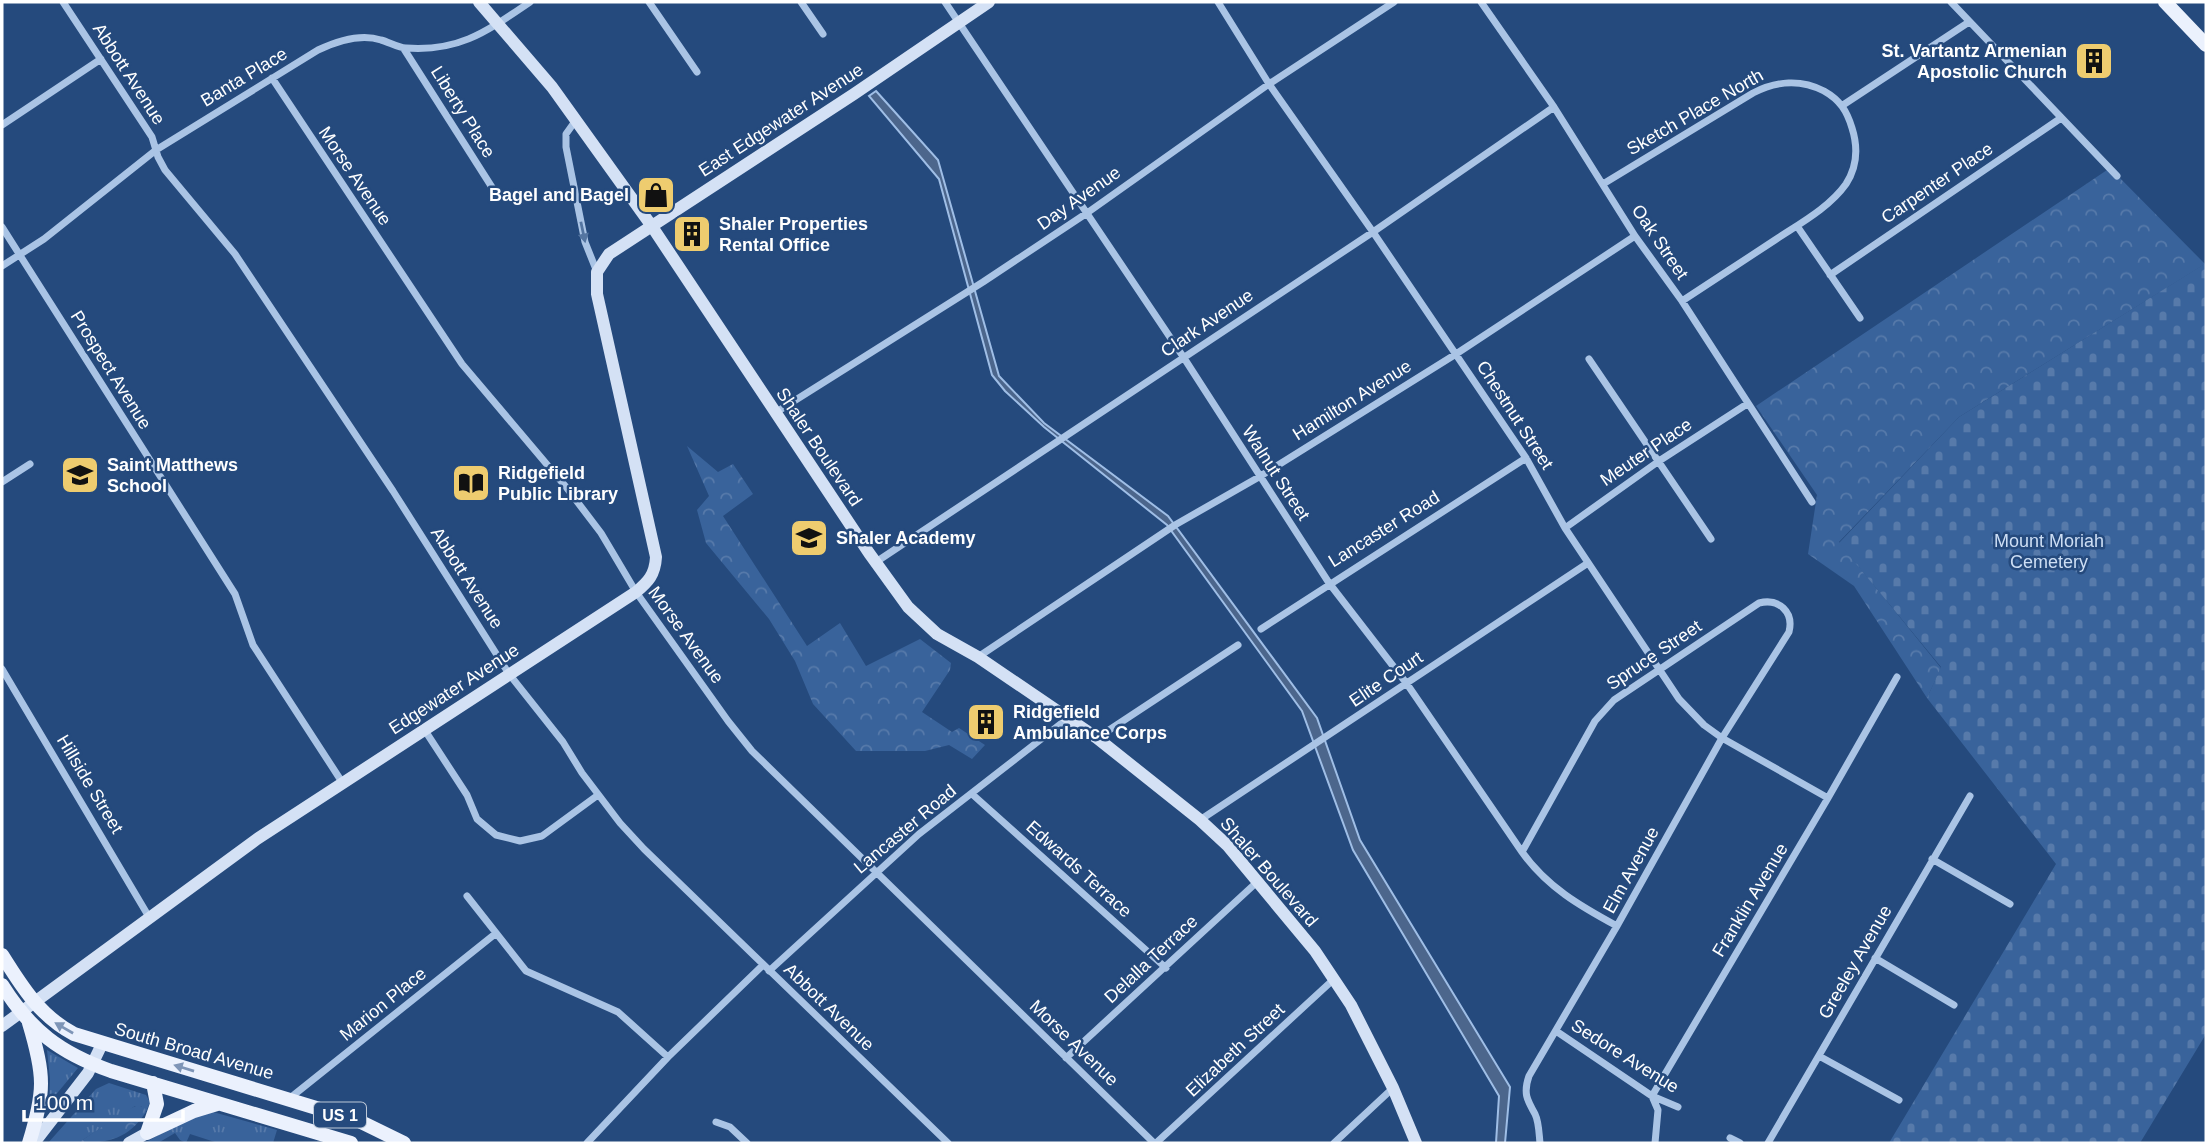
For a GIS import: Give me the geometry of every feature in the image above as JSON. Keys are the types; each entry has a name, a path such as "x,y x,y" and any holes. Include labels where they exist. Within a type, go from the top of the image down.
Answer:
{"main road":[{"path":"2165,2 2206,45"},
{"name":"South Broad Avenue","path":"2,955 33,1001 54,1023 74,1034 290,1098 359,1121 404,1143"},
{"name":"US 1","path":"2,985 24,1016 56,1045 93,1064 351,1143"},
{"path":"24,1016 42,1074 40,1105 32,1143"},
{"path":"148,1133 157,1109 157,1095 153,1083"},
{"path":"267,1118 281,1112 290,1098"},
{"path":"148,1133 194,1111 219,1104"}],"street":[{"name":"Abbott Avenue","path":"63,2 152,136 165,170 219,233 248,273 393,491 509,674 563,742 598,795 644,849 948,1143"},
{"name":"Shaler Boulevard","path":"479,2 552,87 651,225 908,607 937,634 978,657 1097,738 1200,820 1227,845 1315,951 1334,979 1371,1041 1416,1143"},
{"name":"Banta Place","path":"2,267 82,209 156,150 318,50 347,39 378,39 404,48 431,49 464,43 530,2"},
{"path":"649,2 697,72"},
{"path":"801,2 823,34"},
{"name":"Walnut Street","path":"945,2 1184,358 1329,583 1407,684 1522,852 1542,877 1558,891 1617,926"},
{"name":"East Edgewater Avenue","path":"597,272 609,254 651,225 989,2"},
{"name":"Chestnut Street","path":"1218,2 1269,84 1526,458 1565,528 1679,699 1704,725 1722,738 1828,799"},
{"name":"Day Avenue","path":"775,413 1087,213 1269,84 1394,2"},
{"name":"Oak Street","path":"1481,2 1553,107 1635,236 1682,301 1812,502"},
{"path":"1951,2 2117,176"},
{"path":"1682,301 1797,226 1839,193 1851,174 1857,148 1850,119 1843,106 1969,22"},
{"name":"Liberty Place","path":"404,48 495,192"},
{"path":"2,125 101,59"},
{"name":"Morse Avenue","path":"272,78 462,364 566,487 601,533 636,592 752,751 1155,1143"},
{"name":"Sketch Place North","path":"1603,184 1753,93 1774,84 1800,83 1814,86 1843,106"},
{"name":"Clark Avenue","path":"876,562 1373,232 1553,107"},
{"name":"Carpenter Place","path":"1830,275 2061,118"},
{"path":"576,120 566,134 566,147 588,253 597,272"},
{"path":"1797,226 1860,318"},
{"name":"Prospect Avenue","path":"2,227 235,594 253,645 342,782"},
{"name":"Hamilton Avenue","path":"978,657 1172,527 1259,477 1456,354 1635,236"},
{"name":"Edgewater Avenue","path":"2,1026 24,1016 33,1001 257,839 636,592 650,580 656,566 656,557 597,294 597,272"},
{"path":"1589,359 1711,539"},
{"name":"Meuter Place","path":"1565,528 1659,461 1747,404"},
{"name":"Lancaster Road","path":"1261,629 1526,458"},
{"path":"2,482 30,464"},
{"name":"Elite Court","path":"1200,820 1588,563"},
{"name":"Spruce Street","path":"1522,852 1595,721 1614,700 1759,603 1773,602 1780,605 1790,617"},
{"name":"Elm Avenue","path":"1540,1143 1536,1116 1527,1103 1526,1085 1722,738 1789,632 1790,617"},
{"path":"1097,738 1238,645"},
{"name":"Hillside Street","path":"2,669 149,917"},
{"name":"Franklin Avenue","path":"1652,1096 1897,677"},
{"name":"Lancaster Road","path":"587,1143 668,1057 766,968 919,834 1067,719"},
{"path":"424,729 467,795 477,819 496,835 520,841 542,836 598,795"},
{"name":"Edwards Terrace","path":"972,794 1166,968"},
{"name":"Greeley Avenue","path":"1768,1143 1970,796"},
{"path":"1932,859 2010,904"},
{"name":"Delalla Terrace","path":"1066,1058 1257,882"},
{"path":"467,896 526,971 623,1014 668,1057"},
{"name":"Marion Place","path":"290,1098 495,933"},
{"path":"1875,958 1954,1004"},
{"name":"Elizabeth Street","path":"1155,1143 1334,979"},
{"name":"Sedore Avenue","path":"1556,1031 1652,1096 1678,1107"},
{"path":"32,1143 93,1064 102,1044"},
{"path":"1819,1056 1899,1100"},
{"path":"1334,1143 1393,1088"},
{"path":"1652,1096 1658,1110 1655,1143"},
{"path":"716,1122 730,1127 747,1143"},
{"path":"129,1143 148,1133"},
{"path":"1730,1138 1740,1143"}],"green space":[{"path":"2110,168 2205,264 1959,417 1839,542 1941,668 1927,698 1854,586 1808,554 1817,495 1756,406"},
{"name":"Mount Moriah Cemetery","path":"2206,263 2206,1034 2140,1143 1889,1143 2056,864 1927,698 1941,667 1839,543 1959,417"},
{"path":"687,446 718,472 733,464 753,494 723,516 807,646 840,623 866,666 920,639 951,663 950,670 922,712 952,732 959,728 985,745 972,759 949,745 925,751 856,751 813,704 795,661 769,619 706,543 697,510 709,496"},
{"path":"47,1050 78,1068 49,1103 50,1079"},
{"path":"109,1083 146,1095 150,1102 146,1112 141,1106 135,1106 78,1143 48,1143 96,1089"},
{"path":"138,1105 145,1108 146,1112 125,1134 99,1142 78,1143 127,1110"},
{"path":"213,1112 277,1130 273,1143 218,1143 190,1134 186,1143 175,1133 158,1143 144,1143 196,1115"}],"shaded area":[{"path":"876,91 938,160 999,376 1044,423 1168,516 1317,718 1360,840 1510,1087 1505,1143 1496,1143 1499,1096 1353,850 1302,711 1167,525 1044,427 1005,391 992,375 939,179 869,96"}],"place":[{"name":"St. Vartantz Armenian Apostolic Church","path":"2094,61"},
{"name":"Bagel and Bagel","path":"656,195"},
{"name":"Shaler Properties Rental Office","path":"692,234"},
{"name":"Saint Matthews School","path":"80,475"},
{"name":"Ridgefield Public Library","path":"471,483"},
{"name":"Shaler Academy","path":"809,538"},
{"name":"Ridgefield Ambulance Corps","path":"986,722"}]}
